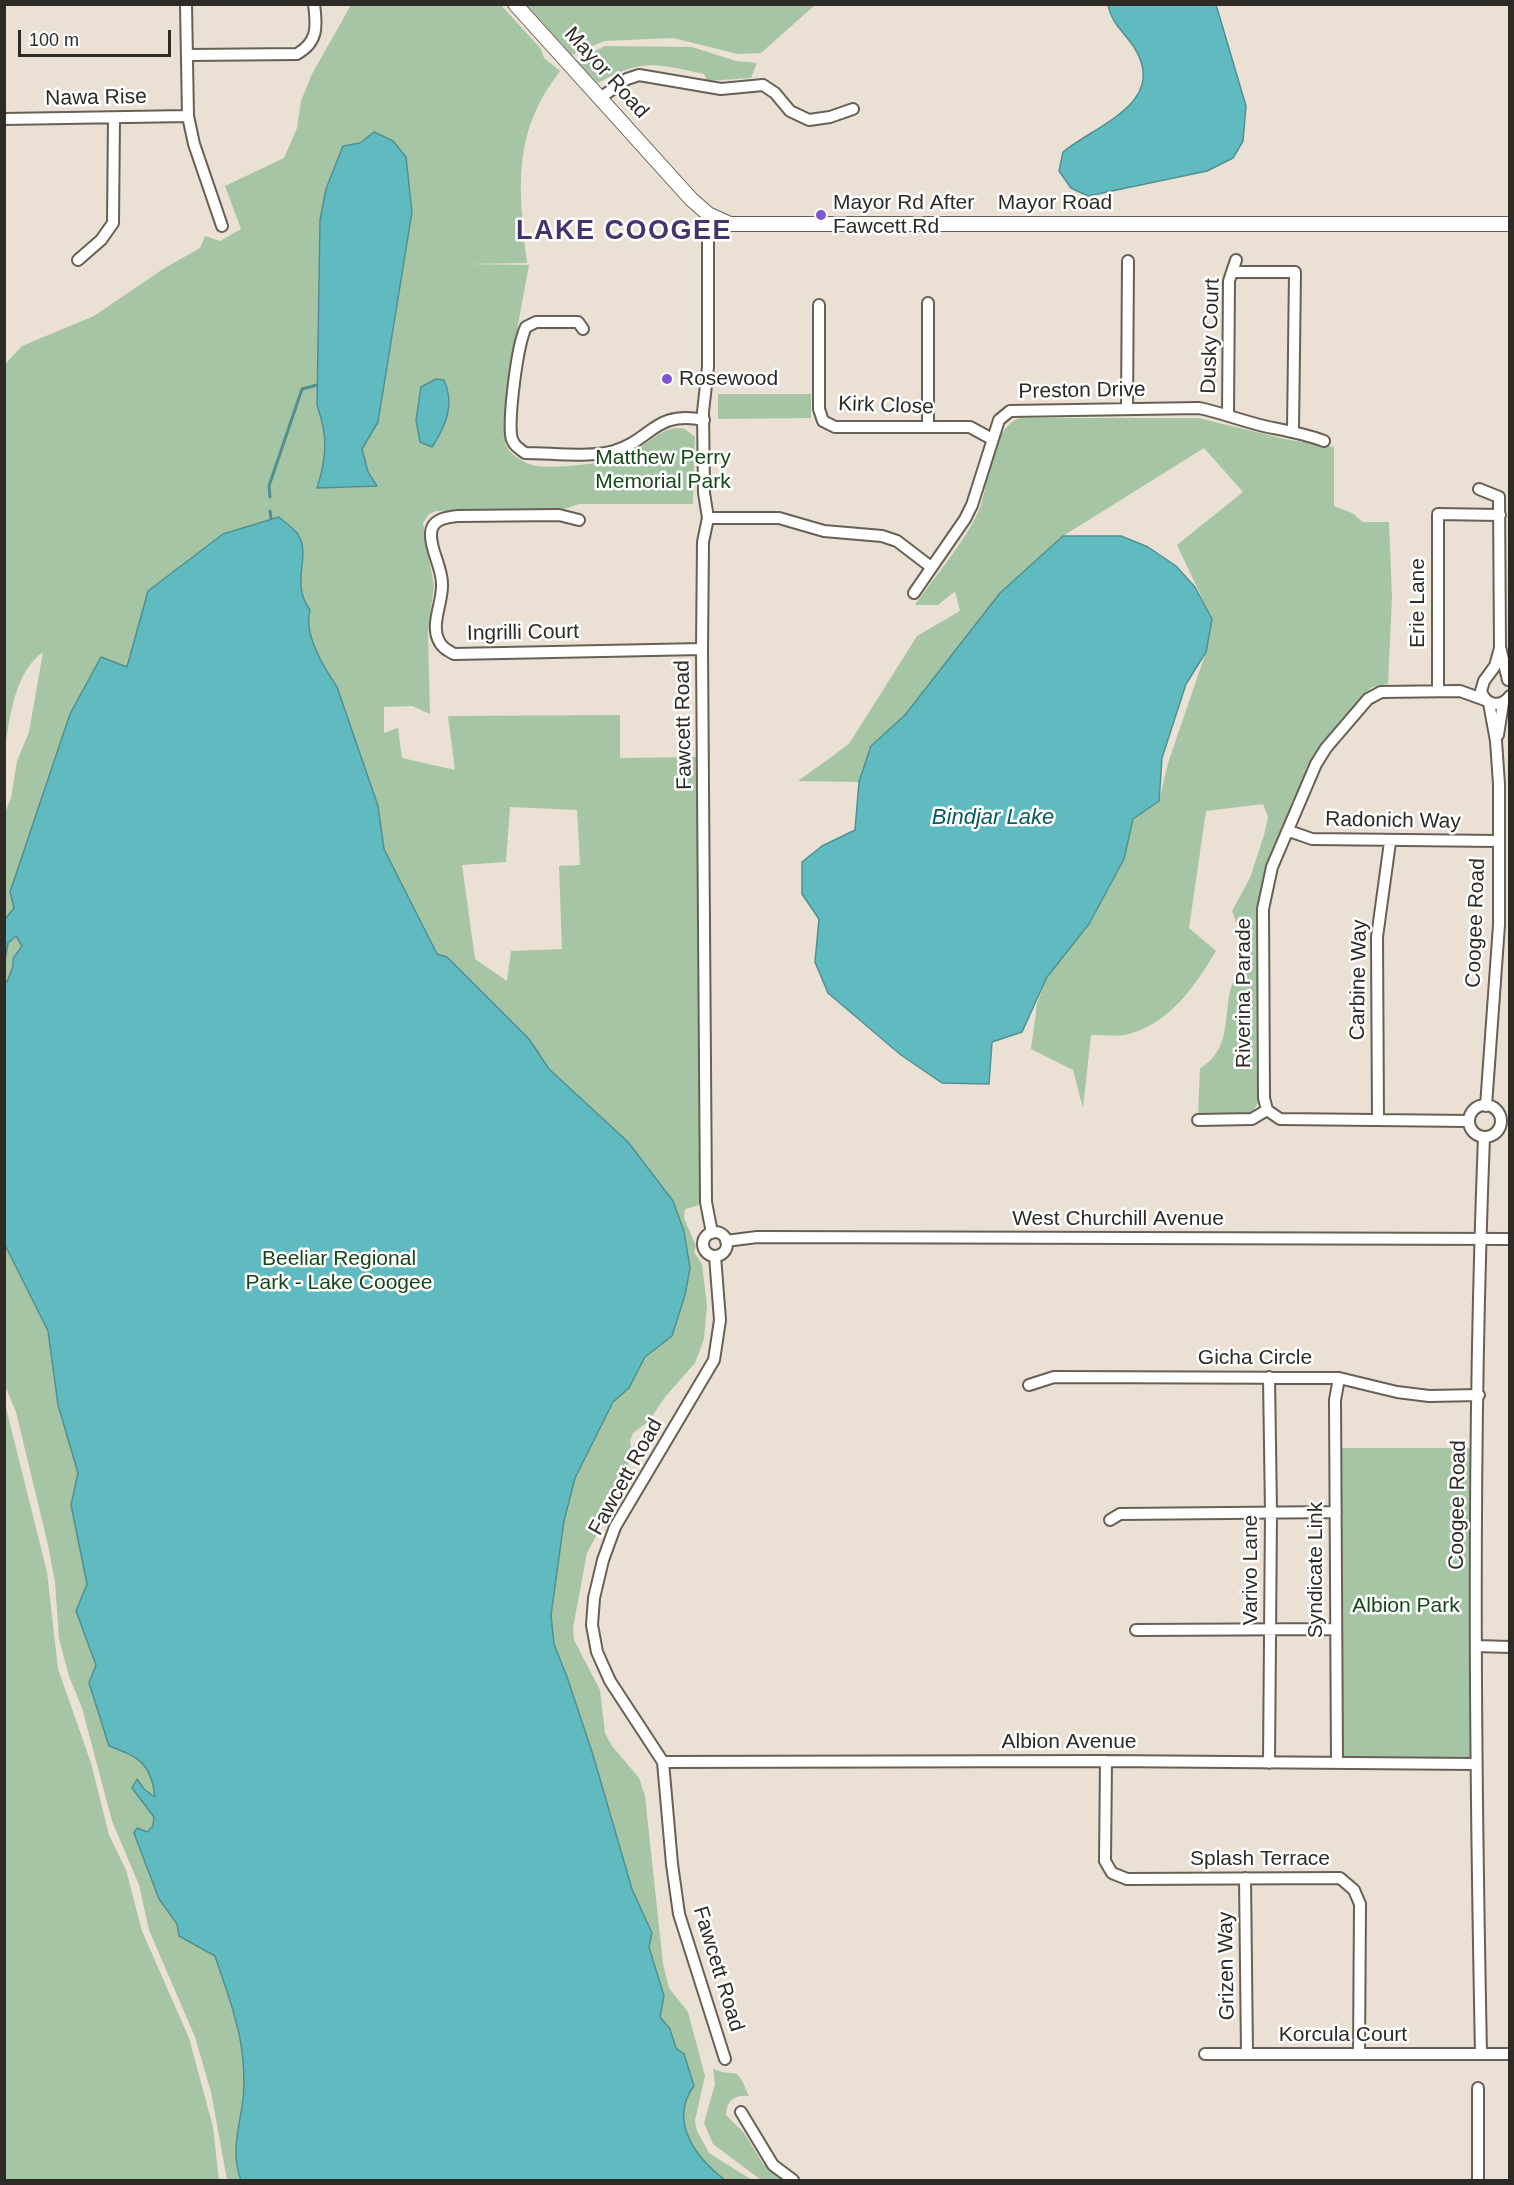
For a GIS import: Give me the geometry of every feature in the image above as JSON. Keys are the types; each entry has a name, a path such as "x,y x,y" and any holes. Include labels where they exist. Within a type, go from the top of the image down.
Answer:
{"main road":[{"name":"Mayor Road","path":"514,4 691,199 716,219 730,224 765,226 1509,225"}],"street":[{"path":"186,4 188,116 194,144 222,226"},
{"path":"188,55 297,54 314,40 317,24 314,4"},
{"path":"600,98 627,79 639,75 721,89 763,85 775,93 790,111 809,120 830,117 853,109"},
{"name":"Nawa Rise","path":"4,119 188,116"},
{"path":"78,260 101,240 113,223 114,118"},
{"name":"Fawcett Road","path":"712,1233 706,1202 702,649 703,543 708,518 704,493 704,420 708,367 708,236 716,219"},
{"name":"Dusky Court","path":"1228,414 1229,281 1236,260"},
{"path":"1127,409 1128,261"},
{"path":"1232,272 1295,272 1293,430"},
{"path":"928,303 928,427"},
{"name":"Kirk Close","path":"819,304 819,409 823,421 835,427 970,427 992,439"},
{"path":"583,329 578,322 536,322 526,327 520,341 516,370 511,436 515,446 525,453 603,453 626,445 666,419 690,417 704,420"},
{"name":"Preston Drive","path":"914,593 972,506 999,420 1010,411 1018,409 1199,408 1268,426 1293,430 1324,441"},
{"path":"1479,489 1499,498 1500,647 1509,682"},
{"name":"Erie Lane","path":"1438,691 1438,514 1500,514"},
{"name":"Ingrilli Court","path":"579,520 559,515 458,516 444,517 435,523 431,534 442,572 436,630 438,640 444,649 454,654 702,649"},
{"path":"708,518 779,518 824,531 882,536 897,541 932,567"},
{"path":"1486,679 1500,647"},
{"path":"1460,692 1499,675 1509,682"},
{"name":"Coogee Road","path":"1486,679 1481,691 1487,701 1496,741 1498,841 1498,925 1486,1106"},
{"path":"1438,691 1460,692 1487,701 1508,698"},
{"name":"Riverina Parade","path":"1267,1110 1264,1098 1263,909 1272,867 1316,764 1326,748 1368,699 1382,692 1438,691"},
{"name":"Coogee Road","path":"1496,741 1508,698"},
{"name":"Radonich Way","path":"1289,831 1311,839 1390,842 1498,841"},
{"name":"Carbine Way","path":"1378,1120 1377,937 1390,842"},
{"path":"1486,1106 1497,1111 1505,1122 1495,1133 1484,1137 1472,1131 1469,1121 1474,1110 1486,1106"},
{"path":"1198,1120 1252,1119 1267,1110 1280,1119 1469,1121"},
{"name":"Coogee Road","path":"1481,2054 1475,1764 1480,1239 1484,1137"},
{"path":"712,1233 721,1234 726,1241 725,1251 715,1256 707,1253 704,1246 705,1239 712,1233"},
{"name":"West Churchill Avenue","path":"726,1241 757,1237 1509,1239"},
{"name":"Fawcett Road","path":"715,1256 720,1320 714,1360 615,1527 603,1560 594,1598 592,1625 597,1652 610,1681 663,1762 672,1864 680,1914 725,2059"},
{"name":"Gicha Circle","path":"1029,1385 1054,1377 1339,1378 1397,1392 1429,1396 1479,1395"},
{"name":"Varivo Lane","path":"1269,1377 1271,1512 1269,1763"},
{"name":"Syndicate Link","path":"1337,1763 1335,1400 1339,1378"},
{"path":"1110,1520 1120,1514 1336,1512"},
{"path":"1136,1630 1336,1629"},
{"path":"1476,1646 1509,1647"},
{"name":"Albion Avenue","path":"663,1762 1106,1761 1475,1764"},
{"name":"Splash Terrace","path":"1106,1761 1105,1861 1113,1874 1127,1878 1340,1878 1354,1890 1360,1904 1359,2054"},
{"name":"Grizen Way","path":"1245,1878 1247,2054"},
{"name":"Korcula Court","path":"1205,2054 1509,2054"},
{"path":"1478,2088 1478,2181"},
{"path":"741,2112 774,2165 792,2181"}],"green space":[{"name":"Beeliar Regional Park - Lake Coogee","path":"351,5 501,5 541,49 544,58 560,71 533,117 522,163 522,210 527,263 468,264 529,265 509,373 505,443 513,454 524,462 551,467 624,457 662,433 677,428 685,429 695,437 693,504 579,504 564,509 436,511 429,514 423,523 434,586 428,632 430,714 412,706 384,707 384,733 398,728 402,758 455,770 448,716 620,715 620,758 699,757 699,1205 685,1209 684,1218 696,1246 694,1252 702,1264 707,1306 704,1339 695,1363 665,1397 648,1422 633,1433 626,1480 587,1553 573,1628 574,1640 600,1690 605,1733 612,1746 639,1778 645,1796 663,1964 669,1988 688,2012 705,2076 695,2120 697,2131 709,2153 752,2180 227,2180 211,2092 195,2037 149,1930 139,1885 112,1821 82,1708 69,1676 59,1639 55,1582 48,1545 16,1412 5,1386 5,813 11,798 17,761 29,732 43,652 26,671 20,682 12,708 5,748 4,369 7,362 22,346 94,316 163,269 200,248 205,236 220,241 241,229 225,186 284,158 297,128 301,101 312,74","holes":["510,807 577,810 580,865 559,866 562,949 511,951 507,981 475,959 462,865 506,862"]},
{"path":"527,5 815,5 761,53 738,54 673,38 604,41 572,55"},
{"path":"605,46 692,47 736,61 757,63 751,78 707,81 704,74 650,65 627,70 598,83 576,61"},
{"path":"718,394 811,394 811,418 718,419"},
{"path":"1021,418 1198,418 1285,439 1334,447 1334,506 1352,513 1363,522 1389,522 1392,597 1388,684 1372,687 1366,692 1303,787 1266,872 1259,916 1259,1102 1251,1113 1245,1115 1198,1116 1200,1068 1210,1061 1221,1044 1230,991 1248,953 1232,911 1250,878 1264,835 1268,817 1263,804 1206,811 1189,928 1216,951 1180,1001 1157,1021 1129,1034 1091,1035 1083,1108 1073,1070 1031,1049 1037,1004 1047,977 1089,924 1124,859 1133,819 1159,801 1168,763 1206,652 1212,619 1177,545 1243,492 1204,448 1063,536 1000,593 905,715 871,746 859,782 798,781 849,744 917,636 960,611 955,591 938,605 915,605 969,530 981,505 998,442 1011,423"},
{"path":"4,1400 47,1572 58,1669 91,1763 109,1835 126,1870 142,1931 189,2038 213,2127 219,2180 5,2180"},
{"name":"Albion Park","path":"1335,1448 1478,1448 1475,1764 1337,1763"},
{"path":"713,2069 736,2074 741,2079 749,2096 732,2099 726,2115 744,2133 764,2165 767,2164 785,2180 761,2180 713,2144 704,2123 715,2084"}],"water":[{"path":"1215,4 1246,106 1243,141 1233,158 1207,171 1088,196 1071,188 1059,171 1063,152 1125,110 1136,97 1143,83 1142,66 1134,47 1115,22 1108,5"},
{"path":"374,132 393,141 406,157 412,212 378,422 362,449 368,472 377,486 317,488 325,446 317,405 320,220 326,189 343,146 360,143"},
{"path":"436,379 444,380 449,406 445,423 432,447 420,442 416,420 421,387"},
{"name":"Beeliar Regional Park - Lake Coogee","path":"279,517 297,533 301,541 303,550 301,589 310,610 309,629 316,650 337,687 378,806 384,849 437,954 447,957 529,1039 549,1069 628,1142 673,1201 684,1231 690,1268 685,1295 672,1336 645,1357 629,1388 613,1402 575,1478 564,1521 551,1615 554,1644 593,1755 632,1889 652,1933 649,1947 664,1996 660,2017 670,2029 676,2048 684,2054 694,2086 687,2099 684,2112 689,2138 704,2161 725,2180 241,2180 236,2153 244,2079 238,2027 231,2003 215,1956 179,1936 177,1924 159,1899 134,1833 137,1828 147,1832 153,1826 154,1817 132,1788 137,1779 144,1789 155,1797 153,1785 142,1763 109,1746 89,1683 96,1665 76,1611 87,1584 71,1505 78,1473 58,1405 48,1331 5,1245 5,981 7,982 13,966 13,959 22,946 16,936 8,943 5,960 5,919 14,908 10,892 70,714 101,657 127,667 148,591 223,534"},
{"name":"Bindjar Lake","path":"1063,536 1121,536 1148,547 1176,566 1195,587 1212,619 1206,652 1186,684 1162,758 1159,801 1133,819 1124,859 1089,924 1047,977 1022,1032 992,1042 989,1084 942,1083 901,1055 828,993 815,962 819,919 802,894 802,862 822,846 855,830 859,782 871,746 905,715 1000,593"}],"waterway":[{"path":"270,497 269,486 302,389 317,385"},
{"path":"270,511 271,518"}],"place":[{"name":"Mayor Rd After Fawcett Rd","path":"821,215"},
{"name":"Rosewood","path":"667,379"}],"district":[{"name":"LAKE COOGEE","path":"624,232"}],"park label":[{"name":"Matthew Perry Memorial Park","path":"663,470"}]}
